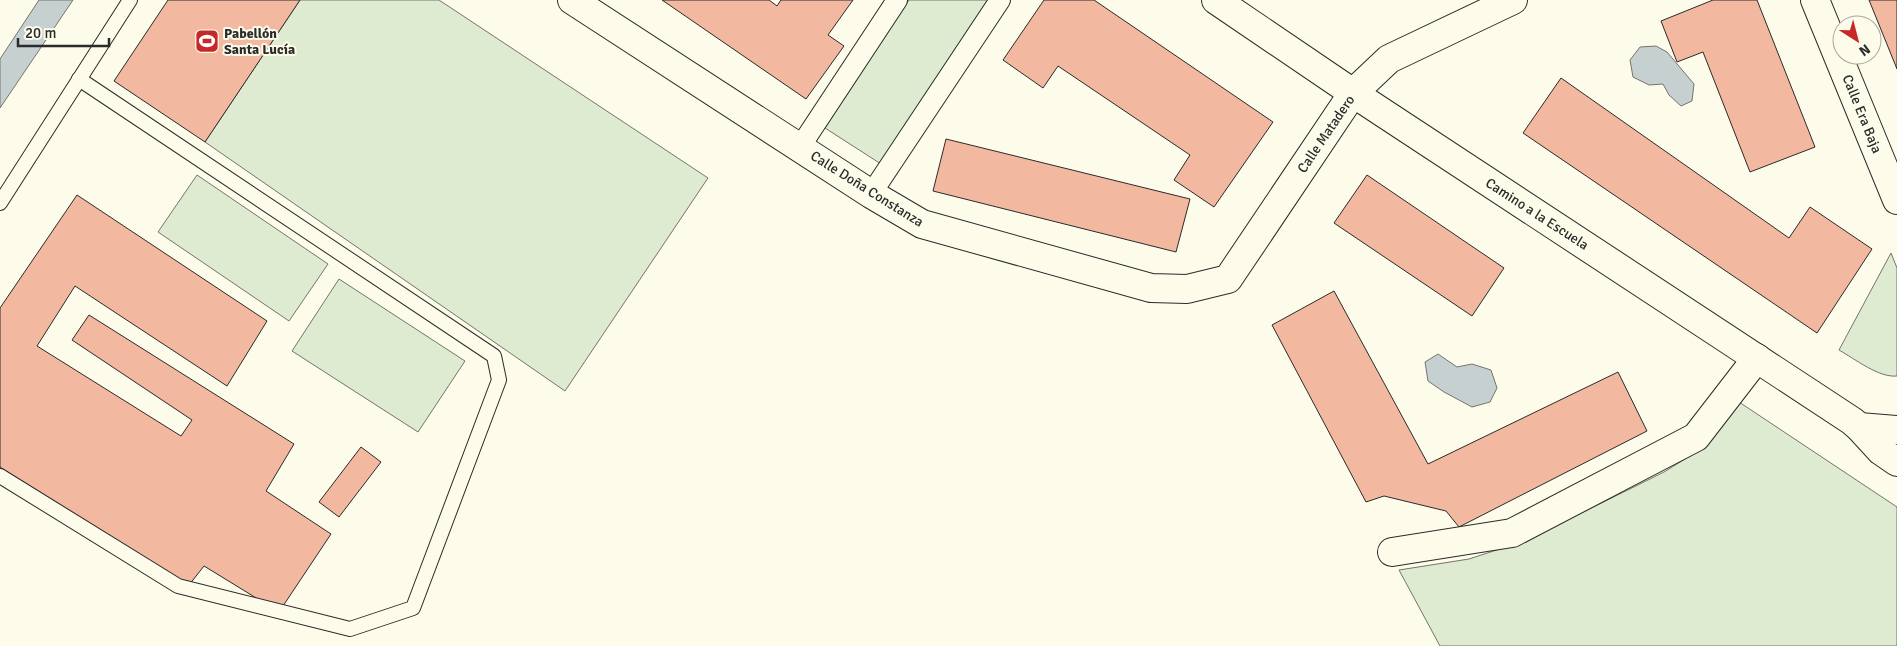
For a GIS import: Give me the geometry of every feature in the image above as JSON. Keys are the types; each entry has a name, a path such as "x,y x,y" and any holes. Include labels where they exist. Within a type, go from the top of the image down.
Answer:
{"street":[{"name":"Calle Doña Constanza","path":"572,0 871,194 922,224 1151,288 1187,289 1228,279"},
{"path":"800,147 897,0"},
{"path":"871,194 1000,0"},
{"name":"Camino a la Escuela","path":"1216,0 1353,93 1859,426 1881,450 1897,462"},
{"name":"Calle Matadero","path":"1228,279 1353,93 1389,59 1514,0"},
{"name":"Calle Era Baja","path":"1815,0 1897,200"},
{"path":"1392,552 1512,533 1696,437 1757,358"},
{"name":"Camino a la Escuela","path":"1859,426 1897,430"}],"lane":[{"path":"0,203 130,0"},
{"path":"0,476 178,586 350,629 414,608 499,380 494,356 79,79"}],"green space":[{"path":"300,0 439,0 708,178 565,391 205,142"},
{"path":"909,0 988,0 881,164 825,128"},
{"path":"197,175 328,264 289,321 158,232"},
{"path":"1891,253 1897,268 1897,376 1890,376 1875,371 1839,350"},
{"path":"339,279 465,361 418,432 292,351"},
{"path":"1739,402 1897,507 1897,646 1440,646 1399,570 1469,559 1527,540 1664,472 1698,451"}],"shaded area":[{"path":"39,0 73,0 0,108 0,59"},
{"path":"1656,46 1667,52 1694,84 1692,101 1681,106 1669,95 1663,84 1649,85 1633,77 1630,60 1640,47"},
{"path":"1438,354 1457,367 1472,364 1491,370 1497,388 1490,402 1472,407 1428,381 1425,362"}],"building":[{"name":"Pabellón Santa Lucía","path":"168,0 300,0 205,142 114,81"},
{"path":"662,0 769,0 777,6 781,0 853,0 828,35 844,46 806,99"},
{"path":"1044,0 1094,0 1273,122 1214,207 1174,180 1190,155 1058,66 1043,88 1003,60"},
{"path":"1713,0 1757,0 1815,147 1750,172 1703,52 1677,62 1661,21"},
{"path":"1869,0 1897,0 1897,69 1882,32 1882,15 1875,15"},
{"path":"1561,78 1789,238 1810,207 1872,249 1817,333 1523,133"},
{"path":"946,139 1190,199 1176,252 933,191"},
{"path":"1367,175 1504,268 1472,316 1334,223"},
{"path":"77,195 267,321 227,386 75,286 37,346 181,436 192,420 72,340 89,315 294,444 266,491 331,534 279,612 204,566 189,585 0,467 0,308"},
{"path":"1334,291 1428,464 1618,372 1647,431 1459,527 1446,511 1384,496 1366,502 1272,325"},
{"path":"361,447 381,462 339,517 319,502"}],"place":[{"name":"Pabellón Santa Lucía","path":"207,41"}]}
